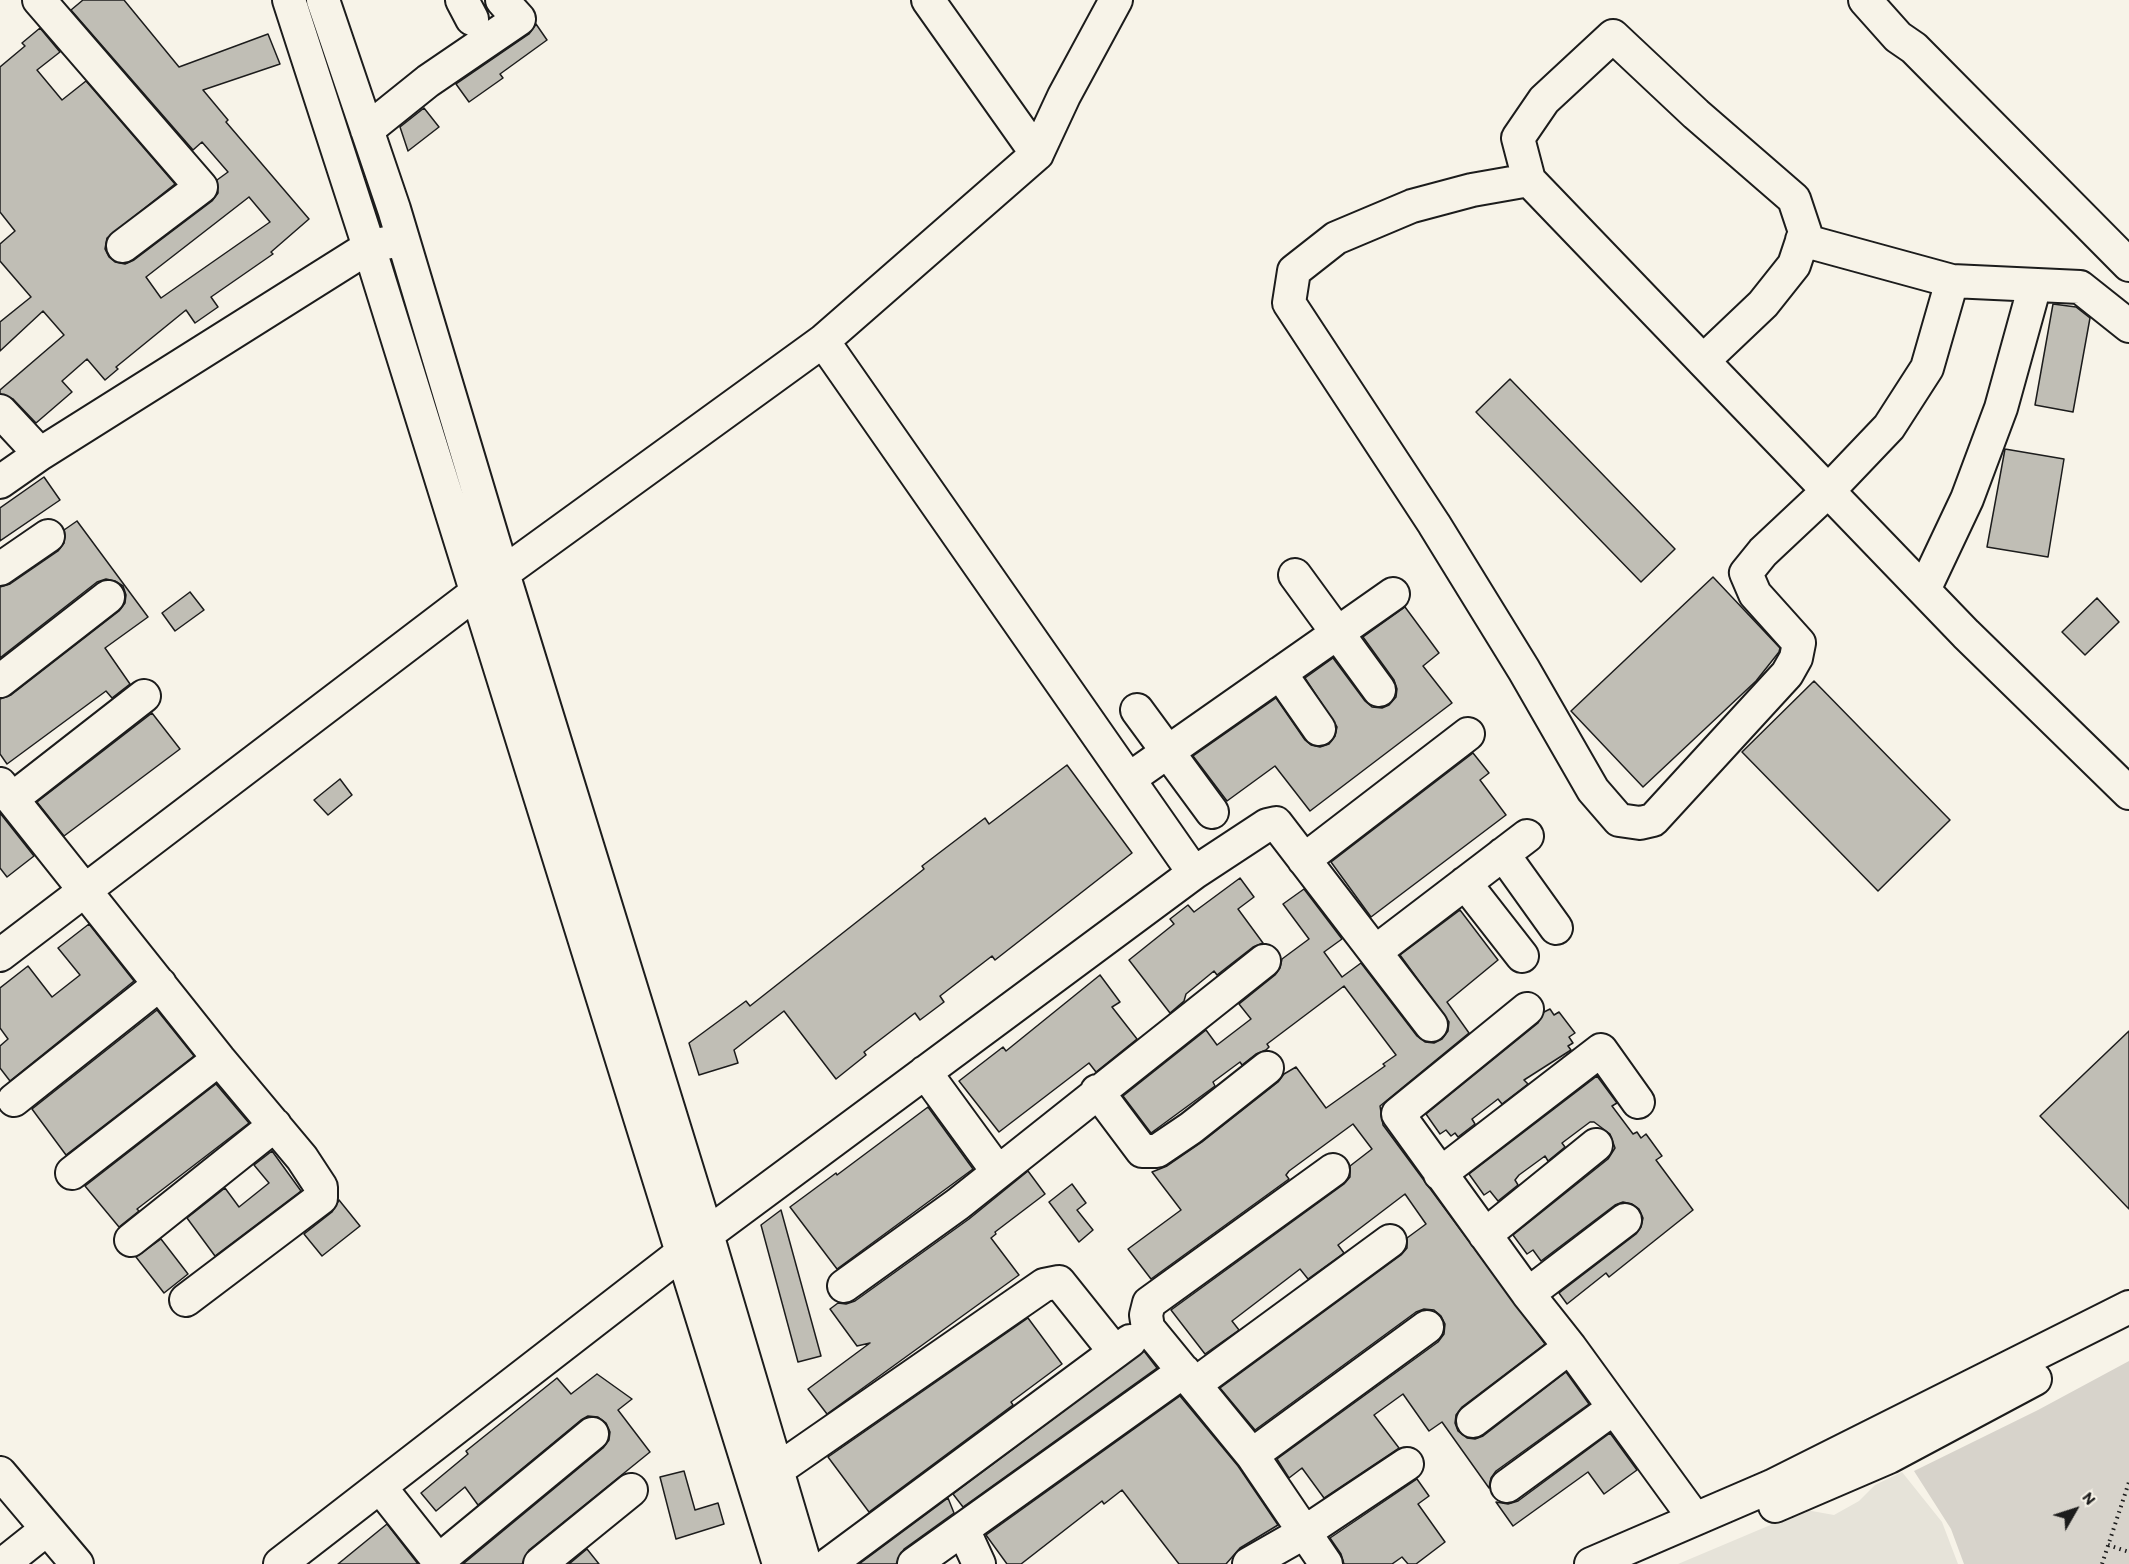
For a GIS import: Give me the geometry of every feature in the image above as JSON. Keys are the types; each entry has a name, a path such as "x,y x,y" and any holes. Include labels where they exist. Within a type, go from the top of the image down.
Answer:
{"street":[{"path":"39,0 201,187 123,246"},
{"path":"289,0 369,247 779,1564"},
{"path":"323,0 402,239 708,1234 805,1564"},
{"path":"367,130 428,81 519,19 502,0"},
{"path":"928,0 1037,154"},
{"path":"0,955 477,592 823,341 1037,154 1064,96 1116,0"},
{"path":"1865,0 1898,37 1914,48 2129,265"},
{"path":"1703,361 1763,304 1794,265 1805,232 1794,199 1696,114 1613,36 1544,100 1518,138 1529,180 1923,590 2129,793"},
{"path":"1529,180 1472,190 1412,206 1336,238 1294,272 1289,303 1440,534 1524,670 1593,790 1619,820 1641,823 1653,820 1787,674 1797,658 1799,643 1755,594 1746,573 1763,552 1828,491 1889,427 1927,368 1952,281"},
{"path":"0,482 39,454 369,247 402,239"},
{"path":"1802,240 1952,281 2080,287 2129,326"},
{"path":"1923,590 1967,499 2001,408 2035,285"},
{"path":"823,341 1194,873"},
{"path":"0,411 39,454"},
{"path":"0,570 48,536"},
{"path":"1295,575 1378,690"},
{"path":"1129,779 1393,594"},
{"path":"0,681 108,597"},
{"path":"1280,674 1319,729"},
{"path":"144,696 6,791 87,890 219,1059 302,1158 321,1187 321,1198 186,1300"},
{"path":"1137,710 1212,812"},
{"path":"1304,860 1468,734"},
{"path":"280,1564 683,1252 1194,873 1267,825 1276,823 1431,1025"},
{"path":"1375,952 1515,845 1556,928"},
{"path":"1465,883 1522,956"},
{"path":"844,1286 999,1172 1097,1091 1264,960"},
{"path":"14,1100 160,984"},
{"path":"1527,1009 1398,1114 1695,1519"},
{"path":"1440,1174 1601,1050 1638,1102"},
{"path":"72,1173 219,1059"},
{"path":"1097,1091 1142,1151 1157,1151 1191,1128 1267,1068"},
{"path":"925,1072 999,1172"},
{"path":"131,1240 275,1125"},
{"path":"1485,1235 1596,1145"},
{"path":"1326,1564 1252,1455 1148,1328 1146,1315 1149,1303 1333,1170"},
{"path":"1528,1294 1625,1220"},
{"path":"914,1564 1390,1241"},
{"path":"777,1470 1044,1285 1059,1282 1115,1352"},
{"path":"1591,1564 1772,1486 2129,1307"},
{"path":"1252,1455 1427,1327"},
{"path":"829,1564 1148,1328"},
{"path":"1640,1564 1889,1457 2129,1330"},
{"path":"1473,1421 1570,1347"},
{"path":"1507,1486 1614,1408"},
{"path":"380,1487 439,1562 592,1434"},
{"path":"1249,1564 1305,1532 1407,1464"},
{"path":"0,1473 77,1564"},
{"path":"540,1564 631,1490"},
{"path":"3,1564 46,1528"},
{"path":"963,1529 979,1564"}],"path":[{"path":"2102,1564 2129,1482"},
{"path":"2108,1545 2129,1552"}],"shaded area":[{"path":"2129,1361 2129,1564 1964,1564 1951,1529 1914,1471 2038,1410"},
{"path":"1902,1472 1942,1522 1958,1564 1678,1564 1806,1510 1834,1515 1859,1501 1875,1485"}],"building":[{"path":"83,0 124,0 179,67 268,34 280,64 203,90 228,120 226,122 309,219 271,252 273,254 211,297 218,307 195,323 186,310 116,367 118,369 105,380 87,359 62,381 72,392 36,423 13,399 0,394 0,390 64,335 43,311 0,351 0,322 31,297 0,261 0,244 15,231 0,212 0,67 25,46 22,43 40,28 60,52 37,70 62,100 86,81 175,184 107,238 105,249 115,262 125,264 134,260 212,201 218,193 217,180 228,172 202,142 193,150 71,10","holes":["249,197 270,222 161,298 146,277"]},
{"path":"536,24 547,40 500,74 503,78 469,102 456,84 529,34"},
{"path":"424,108 439,127 408,151 400,127"},
{"path":"2053,304 2076,307 2090,318 2073,412 2035,405"},
{"path":"1510,379 1675,549 1641,582 1476,412"},
{"path":"2005,449 2064,459 2048,557 1987,547"},
{"path":"44,477 60,500 0,541 0,508"},
{"path":"77,521 148,617 105,648 130,684 112,698 106,691 7,764 0,754 0,699 11,695 119,611 125,603 126,595 123,586 106,579 97,582 0,658 0,587 10,584 58,551 64,543 64,530"},
{"path":"1713,577 1780,648 1779,652 1756,681 1643,787 1571,711"},
{"path":"190,592 204,610 175,631 162,613"},
{"path":"2097,598 2119,622 2085,655 2062,632"},
{"path":"1405,607 1439,653 1423,666 1452,703 1310,811 1275,766 1227,801 1193,756 1276,698 1305,740 1311,745 1320,747 1329,744 1335,736 1337,727 1305,678 1333,658 1372,707 1382,708 1389,705 1396,697 1397,689 1394,680 1363,637"},
{"path":"1814,681 1950,820 1878,891 1742,752"},
{"path":"152,713 180,749 64,836 37,802"},
{"path":"1473,753 1489,773 1480,780 1506,815 1371,917 1331,862"},
{"path":"1067,765 1132,853 995,960 992,956 940,996 944,1002 920,1020 915,1013 864,1052 866,1055 836,1079 784,1011 734,1050 738,1063 699,1075 689,1043 746,1001 750,1006 924,869 922,866 985,818 989,824"},
{"path":"340,779 352,795 328,815 314,800"},
{"path":"0,813 34,856 7,877 0,868"},
{"path":"1240,878 1254,897 1238,909 1263,943 1253,947 1217,975 1214,971 1186,994 1184,1001 1170,1013 1129,960 1174,924 1170,919 1188,905 1194,912"},
{"path":"1304,889 1342,939 1324,952 1342,977 1361,963 1417,1036 1425,1042 1434,1043 1442,1039 1448,1031 1449,1022 1400,955 1460,910 1498,960 1447,1002 1469,1033 1380,1106 1383,1125 1545,1344 1462,1407 1456,1415 1455,1423 1458,1431 1467,1438 1475,1439 1483,1436 1566,1372 1589,1404 1496,1471 1491,1478 1489,1488 1442,1422 1429,1431 1403,1394 1374,1415 1399,1448 1324,1498 1302,1468 1289,1478 1277,1459 1438,1342 1444,1334 1445,1324 1434,1310 1424,1309 1416,1312 1255,1430 1220,1388 1401,1255 1407,1248 1407,1238 1426,1224 1405,1194 1338,1245 1344,1253 1308,1279 1300,1269 1232,1321 1239,1330 1205,1354 1171,1310 1344,1184 1350,1177 1350,1166 1372,1149 1353,1124 1289,1171 1286,1175 1289,1179 1151,1279 1128,1249 1181,1210 1152,1172 1167,1166 1202,1142 1278,1082 1284,1074 1296,1067 1326,1108 1385,1066 1383,1064 1396,1055 1344,986 1267,1044 1269,1047 1266,1050 1256,1054 1242,1065 1240,1062 1213,1082 1215,1086 1151,1133 1123,1096 1206,1030 1217,1045 1251,1019 1239,1004 1275,975 1282,959 1309,939 1283,904"},
{"path":"89,924 134,981 10,1081 0,1068 0,1046 8,1039 0,1028 0,988 28,966 52,997 80,975 58,948"},
{"path":"1100,975 1120,1002 1112,1007 1137,1039 1096,1072 1089,1063 999,1132 959,1081 1003,1047 1006,1051"},
{"path":"1550,1009 1554,1015 1559,1012 1575,1033 1569,1037 1573,1043 1568,1046 1571,1050 1524,1080 1528,1084 1502,1104 1498,1099 1472,1119 1475,1124 1458,1137 1455,1133 1451,1136 1446,1130 1440,1134 1426,1114 1538,1023 1544,1012"},
{"path":"157,1010 194,1056 66,1155 32,1109"},
{"path":"2129,1031 2129,1209 2040,1116"},
{"path":"1597,1076 1617,1103 1612,1106 1633,1134 1637,1132 1641,1138 1646,1134 1662,1156 1656,1160 1693,1210 1609,1277 1606,1273 1567,1304 1559,1293 1636,1234 1643,1218 1639,1209 1623,1202 1615,1205 1541,1261 1533,1250 1527,1254 1513,1235 1608,1159 1615,1148 1610,1134 1594,1122 1590,1122 1562,1143 1565,1147 1548,1161 1545,1156 1519,1175 1515,1180 1518,1185 1498,1201 1490,1191 1484,1195 1469,1174"},
{"path":"216,1084 249,1123 137,1209 139,1211 119,1227 85,1186"},
{"path":"928,1107 973,1169 837,1269 790,1207"},
{"path":"272,1151 301,1191 215,1256 187,1218 225,1188 239,1207 269,1183 254,1165"},
{"path":"1028,1171 1045,1194 995,1232 996,1234 991,1238 1019,1275 827,1414 808,1389 870,1343 857,1346 830,1309 838,1303 846,1304 855,1301 969,1219"},
{"path":"1072,1184 1086,1203 1077,1210 1093,1230 1079,1242 1049,1202"},
{"path":"339,1200 360,1226 322,1256 304,1234 332,1212"},
{"path":"781,1210 821,1356 798,1362 761,1225"},
{"path":"161,1239 188,1274 164,1293 136,1257"},
{"path":"1028,1318 1062,1364 1011,1402 1013,1405 869,1512 828,1457"},
{"path":"1144,1351 1157,1368 963,1507 953,1494"},
{"path":"597,1374 632,1399 618,1410 650,1452 529,1550 522,1564 463,1564 603,1448 609,1440 610,1432 606,1423 598,1417 588,1416 581,1420 478,1505 465,1487 436,1511 421,1493 468,1454 466,1451 557,1378 571,1394"},
{"path":"1180,1396 1238,1466 1278,1525 1240,1548 1226,1564 1179,1564 1122,1490 1104,1504 1102,1501 1021,1564 1007,1564 986,1535"},
{"path":"1610,1433 1637,1470 1604,1494 1588,1472 1513,1526 1496,1502 1508,1504 1518,1501"},
{"path":"684,1471 695,1510 718,1503 724,1524 676,1539 660,1477"},
{"path":"1417,1479 1429,1496 1418,1504 1445,1542 1416,1564 1408,1564 1402,1557 1392,1564 1344,1564 1341,1554 1330,1538"},
{"path":"948,1498 954,1513 904,1549 896,1564 859,1564"},
{"path":"387,1524 418,1564 338,1564"},
{"path":"587,1549 599,1564 569,1564"}]}
